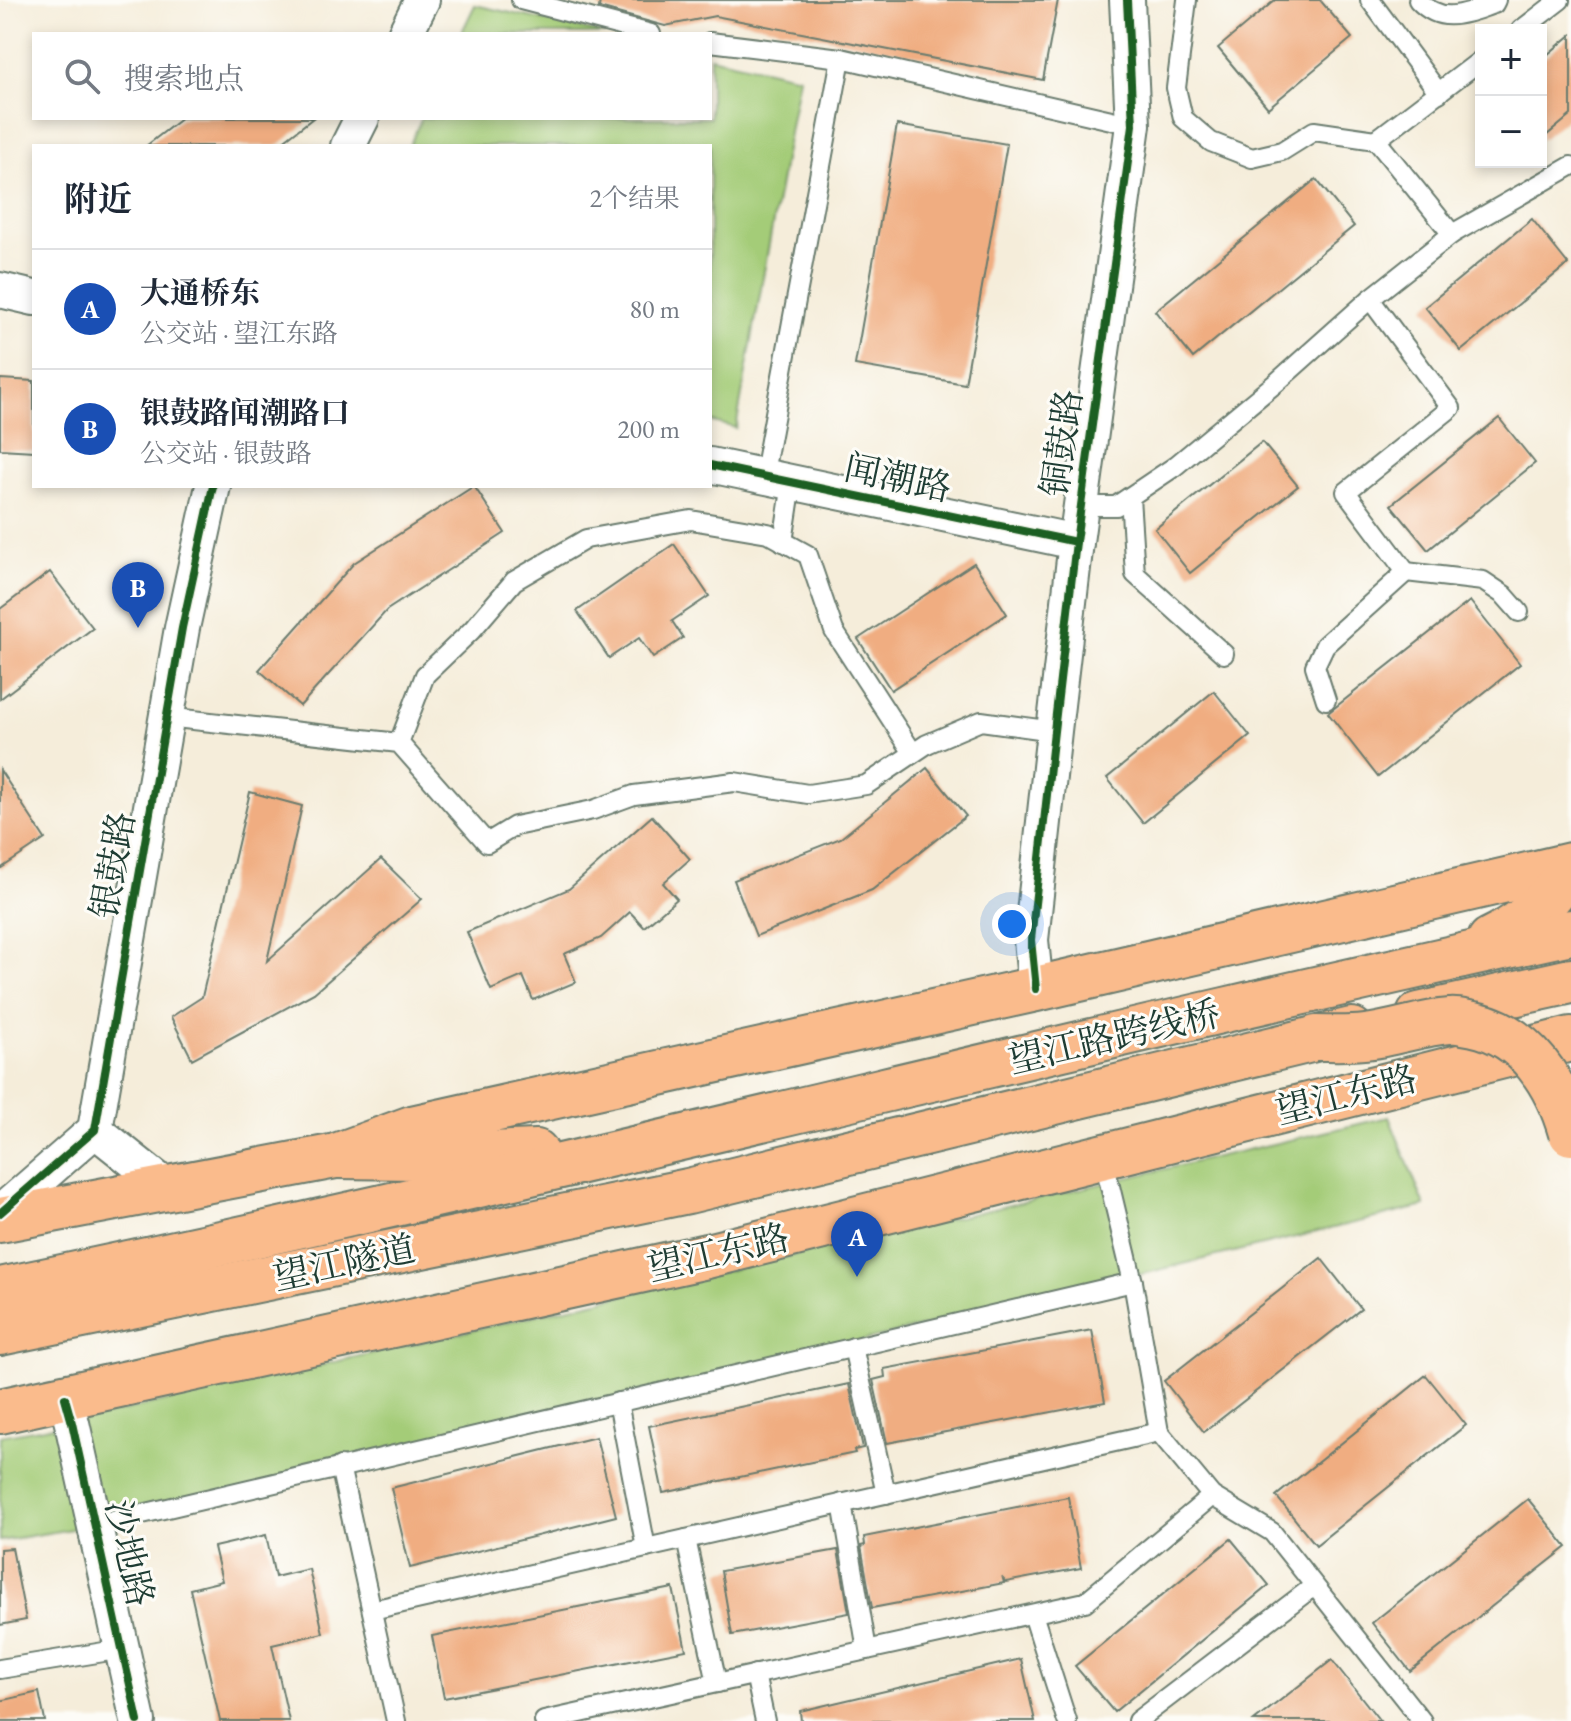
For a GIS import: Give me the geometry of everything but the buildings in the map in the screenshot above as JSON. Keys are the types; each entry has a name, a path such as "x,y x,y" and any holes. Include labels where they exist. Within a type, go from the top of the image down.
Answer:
{"main road":[{"path":"0,1220 336,1156 412,1128 1571,867"},
{"path":"1454,957 1506,933 1543,904 1571,867"},
{"name":"望江路跨线桥","path":"648,1144 1571,932"},
{"name":"望江路跨线桥","path":"688,1191 1316,1038 1571,981"},
{"path":"1316,1038 1365,1037 1453,1020 1489,1027 1518,1045 1537,1063 1553,1085 1571,1133"},
{"name":"望江东路","path":"0,1411 707,1256 1571,1039"},
{"path":"336,1156 417,1157 648,1144"},
{"name":"望江隧道","path":"0,1290 351,1216 648,1144"},
{"name":"望江隧道","path":"0,1333 688,1191"}],"street":[{"path":"406,32 422,0"},
{"name":"铜鼓路","path":"1036,989 1031,940 1054,731 1076,542 1133,125 1127,0"},
{"path":"349,144 361,120"},
{"path":"0,290 32,298"},
{"name":"闻潮路","path":"712,465 1076,542"},
{"name":"银鼓路","path":"95,1130 182,628 213,488"},
{"path":"0,1213 95,1130 168,1188"},
{"name":"沙地路","path":"65,1398 138,1721"}],"lane":[{"path":"521,0 643,32"},
{"path":"1187,0 1176,88 1183,118 1211,142 1252,158 1282,151 1314,131 1376,140 1452,234"},
{"path":"1370,0 1439,93"},
{"path":"1418,0 1425,7 1455,17 1494,1"},
{"path":"1529,24 1560,0"},
{"path":"712,42 841,58 1133,125"},
{"path":"783,542 777,480 841,58"},
{"path":"1376,140 1475,65"},
{"path":"1081,506 1116,506 1174,467 1266,392 1370,299 1452,234 1571,166"},
{"path":"1370,299 1451,408 1346,492 1406,572 1483,581 1504,595 1519,612"},
{"path":"1130,497 1135,574 1224,654"},
{"path":"399,743 425,675 472,630 514,581 586,539 691,520 768,533 808,555 834,631 913,753"},
{"path":"1326,700 1315,666 1325,645 1406,572"},
{"path":"166,717 399,743 487,843 515,826 593,810 634,795 734,782 808,794 866,785 927,744 981,721 1054,731"},
{"path":"1103,1157 1133,1282 1159,1432 1212,1496 1272,1532 1422,1721"},
{"path":"95,1525 1133,1282"},
{"path":"853,1347 886,1494"},
{"path":"618,1402 646,1548"},
{"path":"372,1610 1159,1432"},
{"path":"340,1466 396,1721"},
{"path":"544,1721 1085,1602 1212,1496"},
{"path":"842,1503 867,1650"},
{"path":"686,1539 717,1683"},
{"path":"1137,1721 1314,1586"},
{"path":"1033,1614 1067,1721"},
{"path":"0,1669 122,1649"},
{"path":"755,1674 765,1721"}],"green space":[{"path":"475,5 597,32 462,32"},
{"path":"712,57 799,77 736,428 712,422 712,144 410,144 421,120 712,120"},
{"path":"1389,1117 1425,1206 95,1525 0,1541 0,1436 72,1423"}],"cycle path":[{"path":"1036,989 1031,940 1054,731 1076,542 1133,125 1127,0"},
{"path":"712,465 1076,542"},
{"path":"0,1213 95,1130 182,628 213,488"},
{"path":"65,1398 138,1721"}],"place":[{"name":"银鼓路闻潮路口","path":"138,628"},
{"name":"大通桥东","path":"857,1277"}]}
